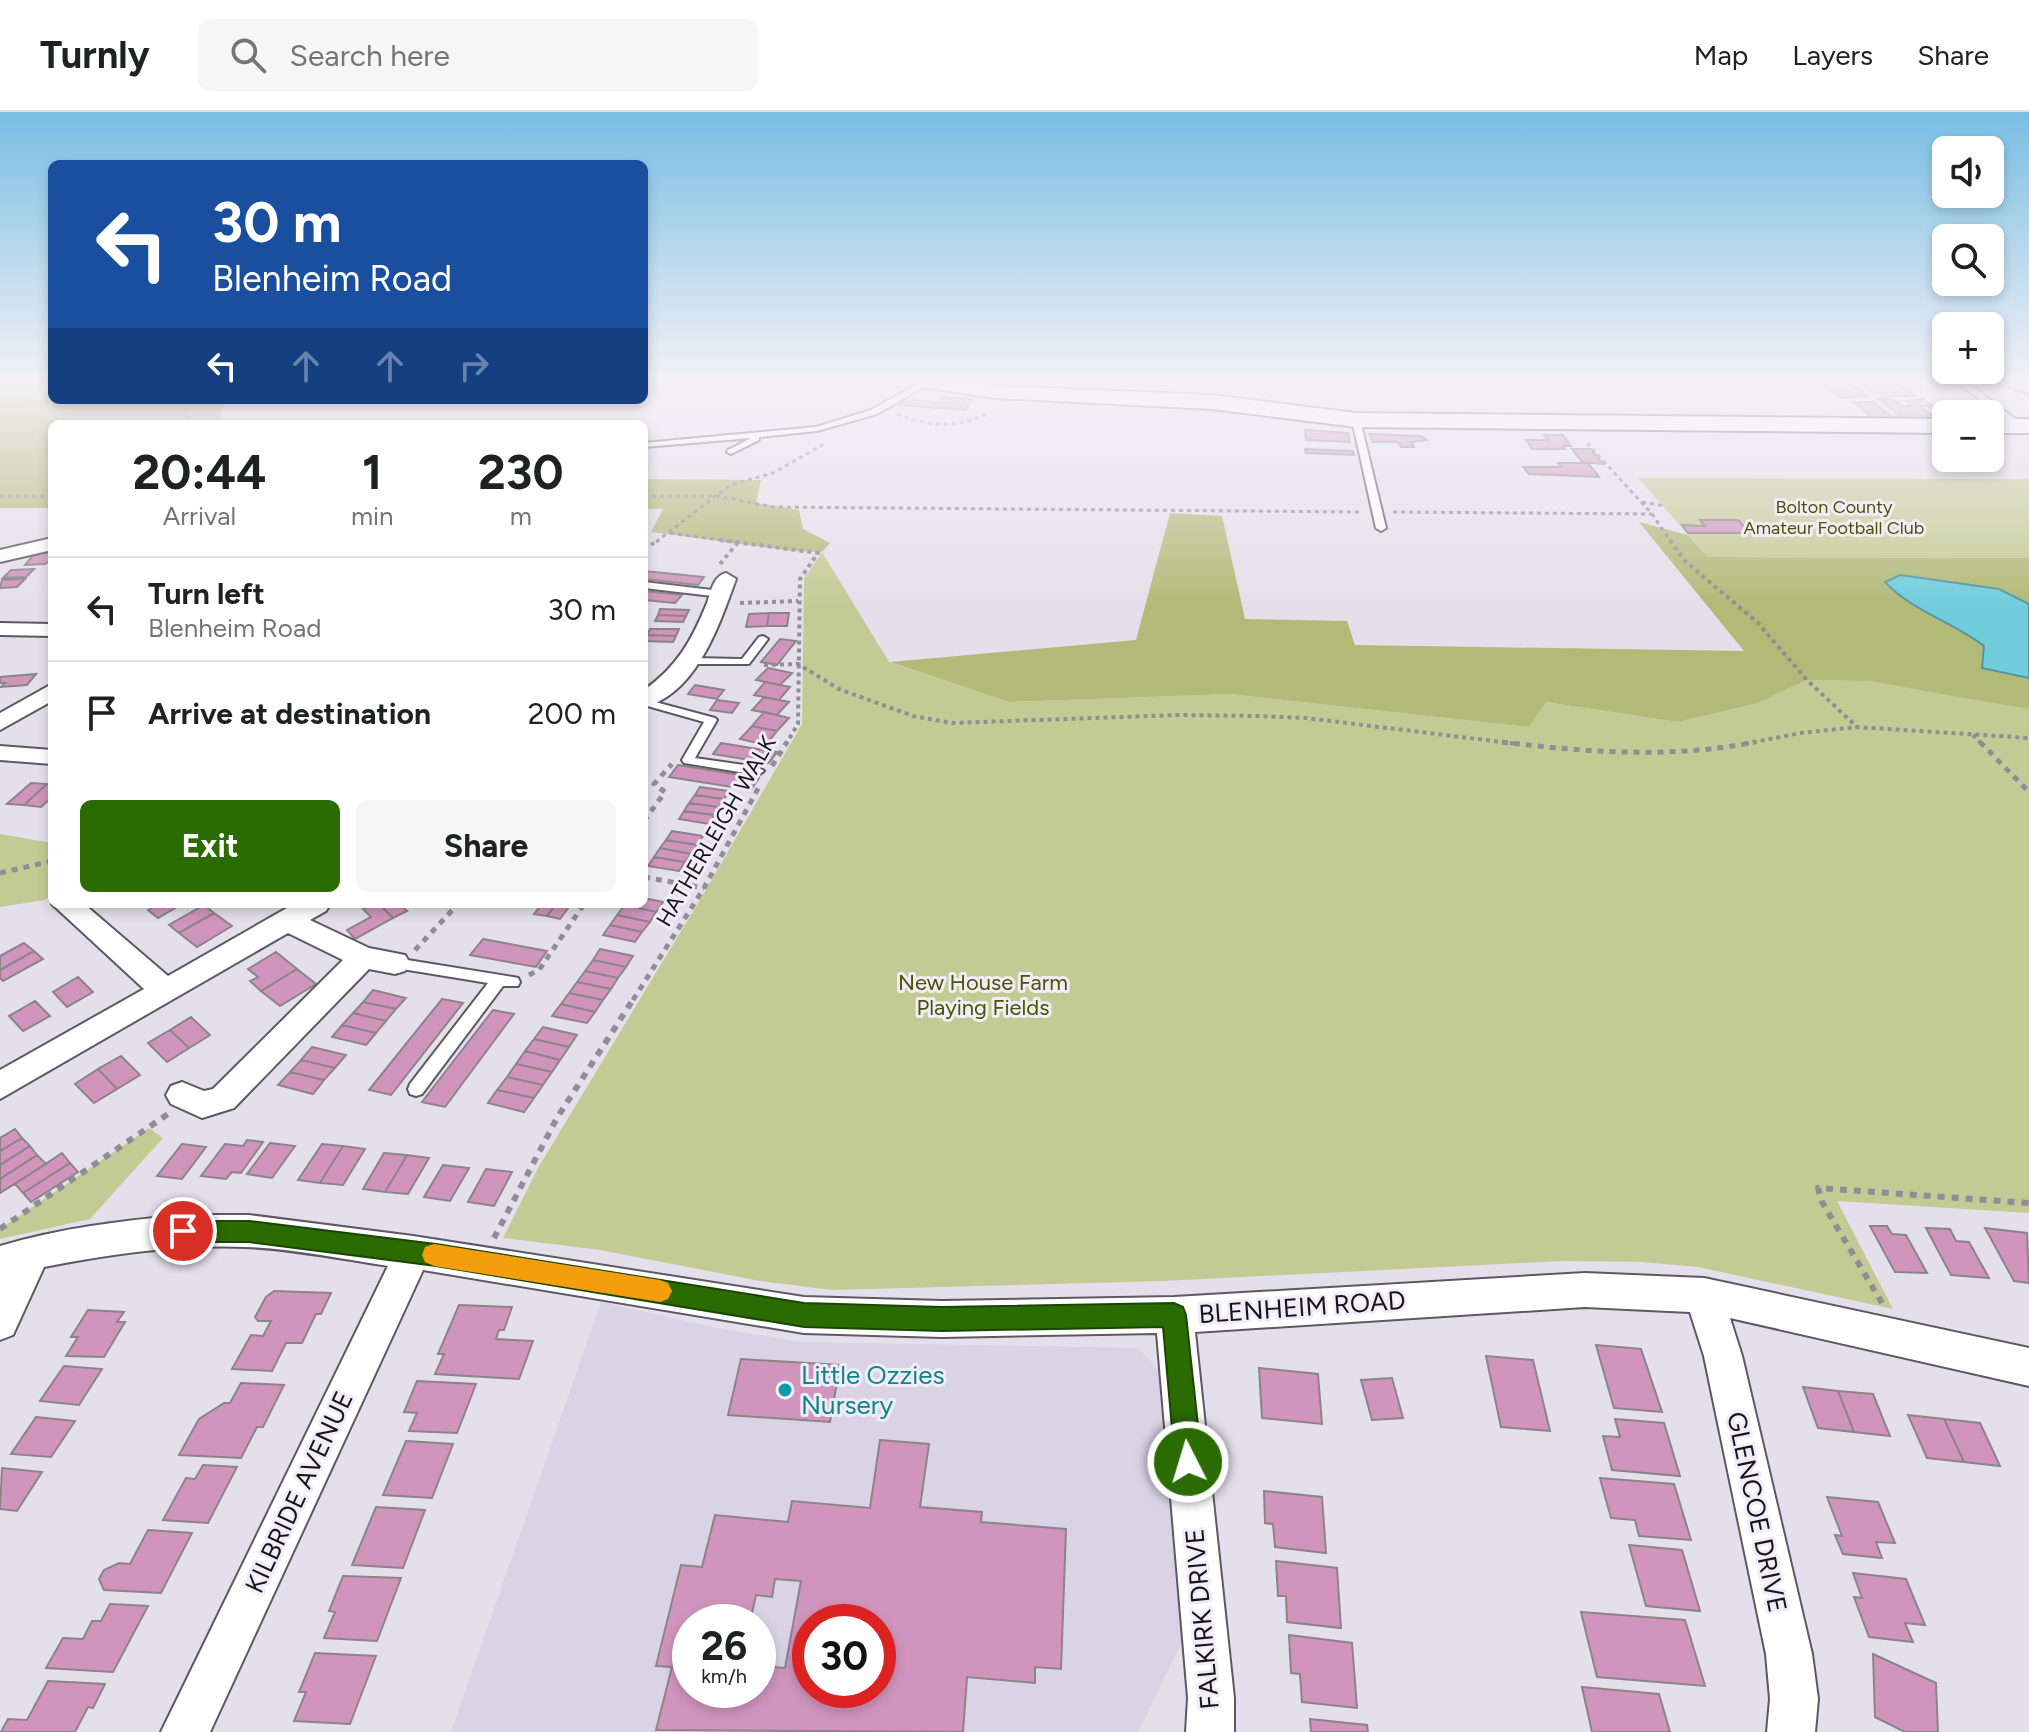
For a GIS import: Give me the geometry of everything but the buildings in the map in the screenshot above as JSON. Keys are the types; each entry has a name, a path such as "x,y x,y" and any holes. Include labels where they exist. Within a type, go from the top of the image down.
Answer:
{"street":[{"path":"2,554 48,545"},
{"path":"648,698 671,683 692,661 722,592"},
{"path":"0,629 48,630"},
{"path":"0,723 48,693"},
{"path":"0,753 48,757"},
{"path":"76,908 166,991"},
{"path":"0,1086 309,908"},
{"path":"288,921 363,957 398,964"},
{"path":"186,1098 202,1105 223,1099 363,957"},
{"name":"BLENHEIM ROAD","path":"16,1258 106,1239 183,1231 249,1231 483,1262 804,1315 942,1319 1174,1315 1536,1292 1639,1290 1704,1295 2029,1367"},
{"name":"KILBRIDE AVENUE","path":"185,1732 413,1252"},
{"path":"0,1322 16,1258"},
{"name":"GLENCOE DRIVE","path":"1704,1295 1723,1356 1789,1654 1794,1699 1791,1732"},
{"name":"FALKIRK DRIVE","path":"1174,1315 1211,1698 1210,1732"}],"lane":[{"path":"1364,457 1381,528"},
{"path":"648,585 722,592"},
{"path":"692,661 745,662 763,639"},
{"path":"648,702 711,720 688,760 758,771"},
{"path":"398,964 506,981"},
{"path":"416,1089 506,981"}],"path":[{"path":"648,547 730,485 773,473 804,457"},
{"path":"1600,457 1652,514 1685,561 1758,623 1807,680 1857,727"},
{"path":"0,496 48,496"},
{"path":"648,496 718,496 773,507 1652,514"},
{"path":"1640,501 1665,506"},
{"name":"HATHERLEIGH WALK","path":"483,1262 557,1118 704,888 798,724 800,579 818,553 670,533"},
{"path":"722,592 798,601"},
{"path":"745,662 774,667 798,664 839,689 913,716 952,723 1178,715 1306,718 1584,752 1640,753 1735,746 1800,733 1857,727 2029,738"},
{"path":"1972,734 2029,792"},
{"path":"648,815 665,792 654,784 669,764 688,760"},
{"path":"0,873 48,862"},
{"path":"648,878 704,888"},
{"path":"398,964 454,908"},
{"path":"506,981 539,970 581,908"},
{"path":"0,1229 186,1098"},
{"path":"1895,1338 1878,1292 1822,1202 1818,1188 2029,1203"}],"shaded area":[{"path":"601,1302 717,1328 801,1342 1138,1348 1166,1377 1185,1636 1138,1732 451,1732"}],"green space":[{"path":"0,457 48,457 48,508 0,508"},
{"name":"Bolton County Amateur Football Club","path":"1638,478 2029,479 2029,558 1708,557"},
{"path":"648,479 761,480 756,503 799,510 803,529 830,543 822,552 795,551 651,532 663,509 648,509"},
{"path":"1170,513 1222,516 1245,619 1347,621 1355,645 1744,651 1639,522 1688,535 1708,557 2029,558 2029,709 1868,681 1807,680 1758,703 1678,722 1546,702 1529,727 1230,694 1009,702 890,662 1136,640"},
{"name":"New House Farm Playing Fields","path":"822,552 889,662 1009,702 1230,694 1528,727 1545,702 1678,722 1758,703 1807,680 1868,681 2029,708 2029,1213 1837,1201 1893,1309 1698,1267 1641,1262 1563,1261 1164,1281 832,1290 760,1281 600,1250 503,1238 538,1168 802,724 804,579"},
{"path":"0,834 48,842 48,898 0,907"},
{"path":"149,1128 163,1138 90,1219 0,1239 0,1229"}],"water":[{"path":"1900,575 1999,589 2029,604 2029,678 1982,668 1984,646 1920,609 1885,582"}],"slow traffic":[{"path":"434,1255 660,1291"}],"place":[{"name":"Little Ozzies Nursery","path":"785,1390"}],"route":[{"path":"183,1231 249,1231 436,1255 804,1315 942,1319 1174,1315 1188,1462"}]}
